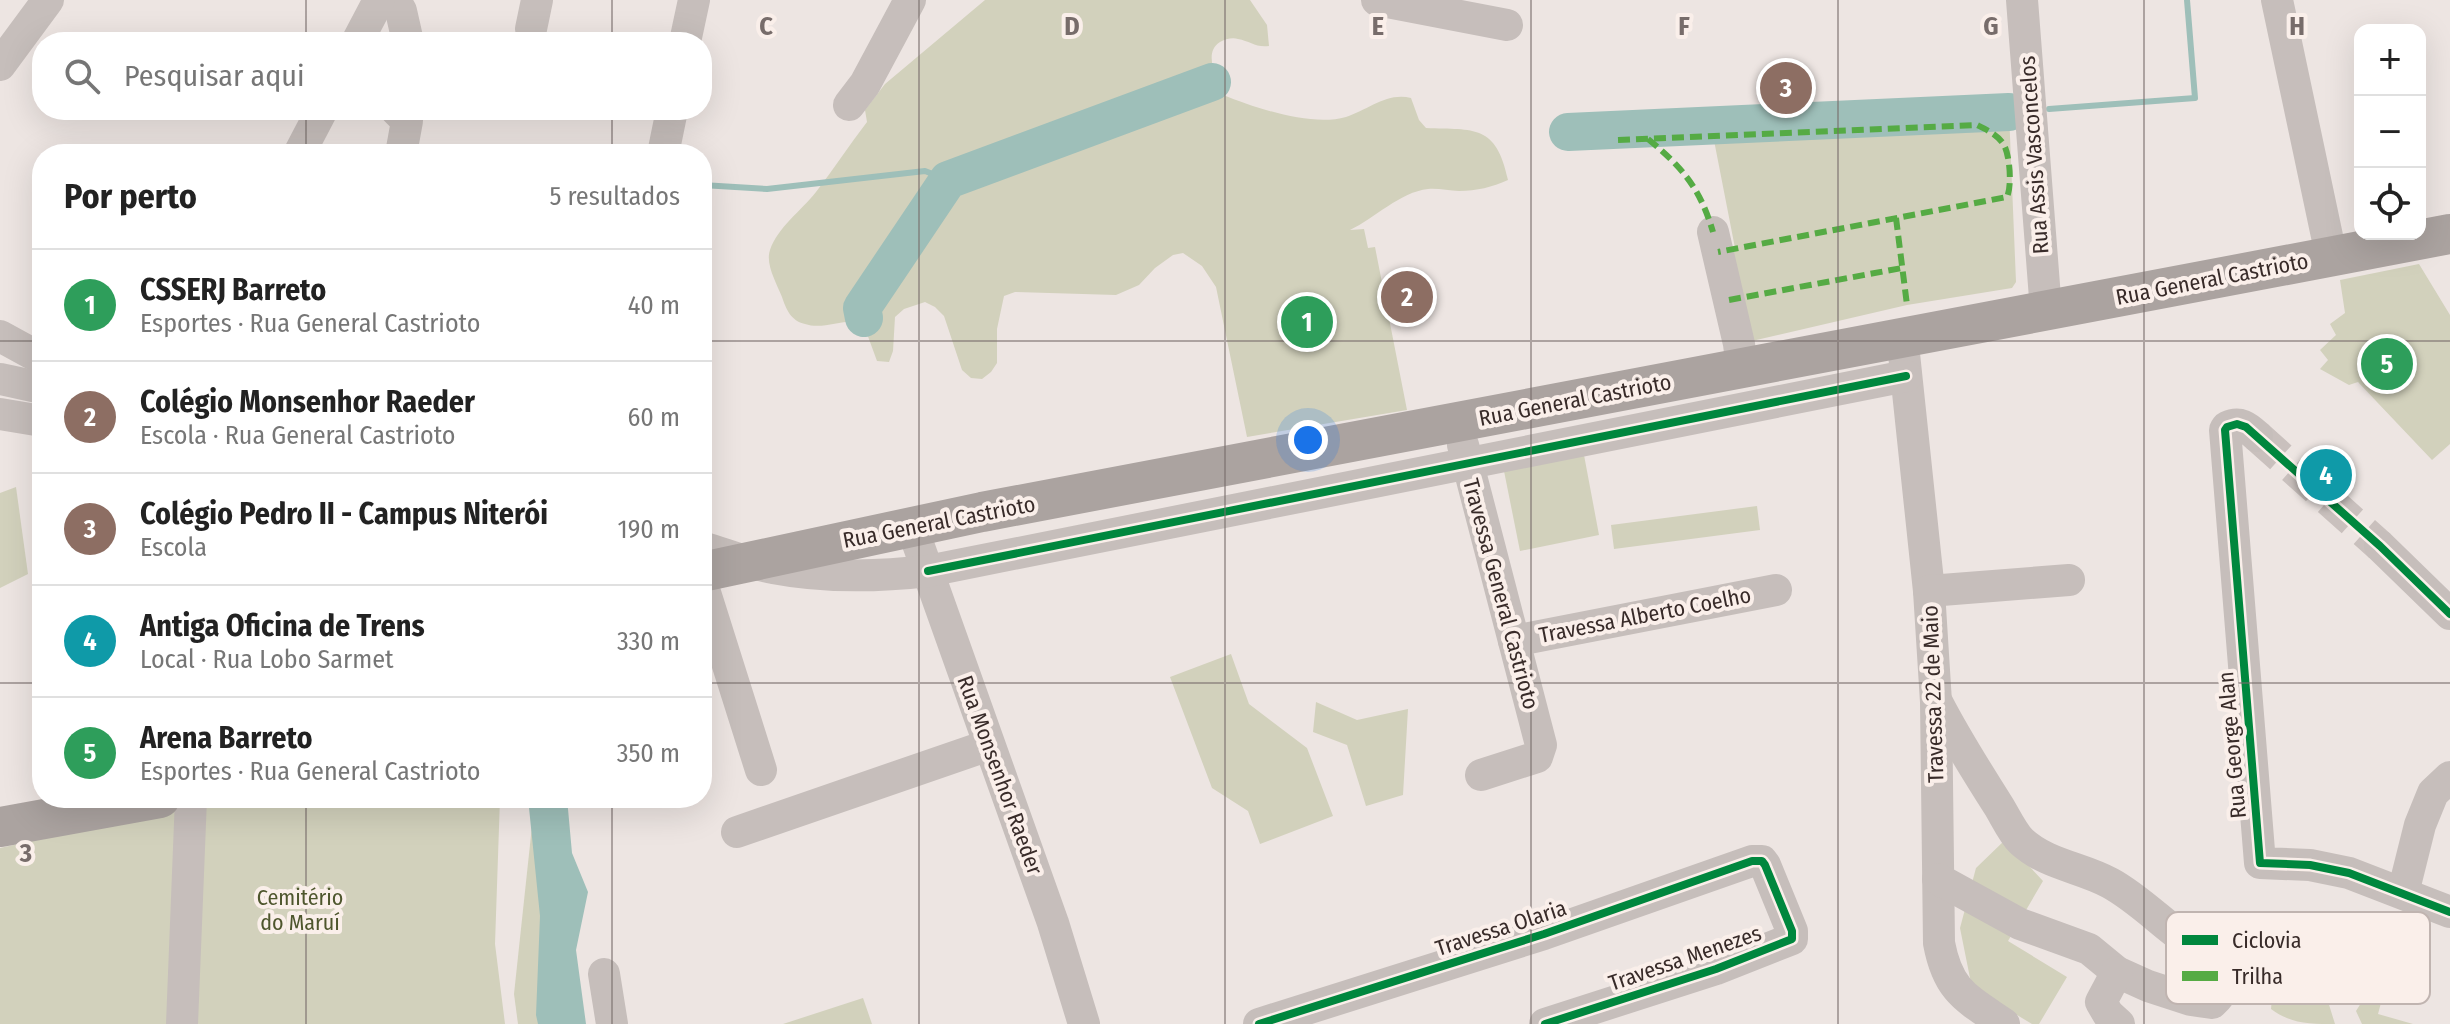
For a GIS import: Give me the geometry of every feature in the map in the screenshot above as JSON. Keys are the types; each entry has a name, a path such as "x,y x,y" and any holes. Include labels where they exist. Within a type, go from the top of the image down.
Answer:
{"main road":[{"name":"Rua General Castrioto","path":"712,570 912,527 1742,368 1904,357 2046,311 2331,255 2449,236"},
{"path":"0,827 105,808"}],"street":[{"path":"0,65 48,0"},
{"path":"362,32 379,0"},
{"path":"395,0 406,32"},
{"path":"687,32 694,0"},
{"path":"849,105 865,84 910,0"},
{"path":"1377,0 1507,25"},
{"name":"Rua Assis Vasconcelos","path":"2022,0 2046,311"},
{"path":"2277,0 2331,255"},
{"path":"304,144 317,120"},
{"path":"402,144 404,120"},
{"path":"665,144 670,120"},
{"path":"1713,232 1742,368"},
{"path":"0,336 32,354"},
{"path":"712,550 772,568 850,577 928,571 1467,464 1904,357"},
{"name":"Travessa 22 de Maio","path":"1904,357 1929,591 1936,702 1939,943 1952,984 1966,998 2004,1024"},
{"path":"0,379 32,386"},
{"path":"0,414 32,419"},
{"name":"Travessa General Castrioto","path":"1459,422 1467,464 1541,745 1537,757 1481,775"},
{"name":"Rua George Alan","path":"2242,431 2225,430 2260,863 2310,865 2349,873 2450,912"},
{"name":"Rua Monsenhor Raeder","path":"912,527 1053,923 1084,1024"},
{"path":"2380,546 2450,614"},
{"path":"1929,591 2069,580"},
{"name":"Travessa Alberto Coelho","path":"1514,641 1776,590"},
{"path":"712,615 761,770"},
{"path":"1936,702 2020,840 2051,862 2108,881 2166,925"},
{"path":"737,832 989,745"},
{"path":"2403,893 2420,825 2433,793 2450,777"},
{"path":"182,1024 191,808"},
{"name":"Travessa Olaria","path":"1259,1024 1544,934 1752,861"},
{"name":"Travessa Menezes","path":"1545,1024 1716,969 1792,939 1792,931 1765,865 1762,861 1752,861"},
{"path":"1938,879 2020,924 2089,949 2117,972 2166,992"},
{"path":"2117,972 2101,1002 2119,1024"},
{"path":"604,974 612,1024"}],"green space":[{"path":"985,0 1250,0 1267,25 1269,46 1234,38 1222,41 1215,47 1213,67 1223,95 1267,110 1317,120 1346,117 1394,97 1411,98 1419,120 1426,128 1470,131 1490,139 1503,162 1508,180 1472,190 1418,191 1350,230 1364,229 1368,248 1375,247 1407,410 1247,437 1216,287 1202,266 1183,253 1173,255 1155,268 1139,285 1116,295 1015,292 1004,296 997,329 997,363 982,379 971,378 962,370 944,316 925,302 904,309 895,317 893,351 889,362 877,361 866,331 859,322 812,326 793,317 785,306 770,268 769,256 774,242 816,192 867,122 865,110 885,84"},
{"path":"2009,112 2016,282 2012,288 1907,305 1739,344 1718,252 1735,248 1711,125"},
{"path":"2419,264 2450,315 2450,444 2432,460 2358,382 2349,385 2320,369 2328,360 2320,350 2336,335 2330,324 2345,313 2340,280"},
{"path":"1584,455 1599,535 1520,551 1504,471"},
{"path":"16,487 28,574 0,588 0,493"},
{"path":"1757,506 1760,530 1614,549 1611,525"},
{"path":"1231,654 1249,704 1307,748 1333,816 1260,844 1248,811 1212,788 1170,677"},
{"path":"1316,702 1357,720 1408,709 1403,795 1366,806 1347,745 1313,732"},
{"name":"Cemitério do Maruí","path":"181,808 500,808 495,944 505,1024 0,1024 0,848"},
{"path":"536,808 563,1024 518,1024 514,994"},
{"path":"2005,840 2043,881 2008,941 2067,977 2039,1024 2032,1024 1972,988 1960,928 1976,868"},
{"path":"863,998 872,1024 783,1024"},
{"path":"2271,1004 2329,1004 2335,1024 2294,1020 2271,1009"},
{"path":"2360,1004 2381,1004 2378,1014 2413,1024 2362,1024 2356,1011"}],"water":[{"path":"529,808 568,808 572,853 588,892 576,950 586,1024 538,1024 540,916"}],"waterway":[{"path":"2049,109 2195,98 2187,0"},
{"path":"864,318 862,308 948,180 1212,82"},
{"path":"1568,132 2009,112"},
{"path":"712,186 767,189 925,171 948,180"}],"tunnel":[{"path":"2257,436 2380,546"}],"marked path":[{"path":"1618,140 1977,125 2002,141 2006,150 2010,179 2007,197 1718,252"},
{"path":"1648,139 1689,180 1713,232"},
{"path":"1896,218 1907,305"},
{"path":"1729,300 1902,268"}],"cycle path":[{"path":"928,571 1906,376"},
{"path":"2450,614 2380,546 2246,427 2237,424 2227,427 2260,863 2310,865 2349,873 2450,912"},
{"path":"1259,1024 1544,934 1752,861 1762,861 1765,865 1792,931 1792,939 1716,969 1545,1024"}],"place":[{"name":"Colégio Pedro II - Campus Niterói","path":"1786,88"},
{"name":"Colégio Monsenhor Raeder","path":"1407,297"},
{"name":"CSSERJ Barreto","path":"1307,322"},
{"name":"Arena Barreto","path":"2387,364"},
{"name":"Antiga Oficina de Trens","path":"2326,475"}]}
